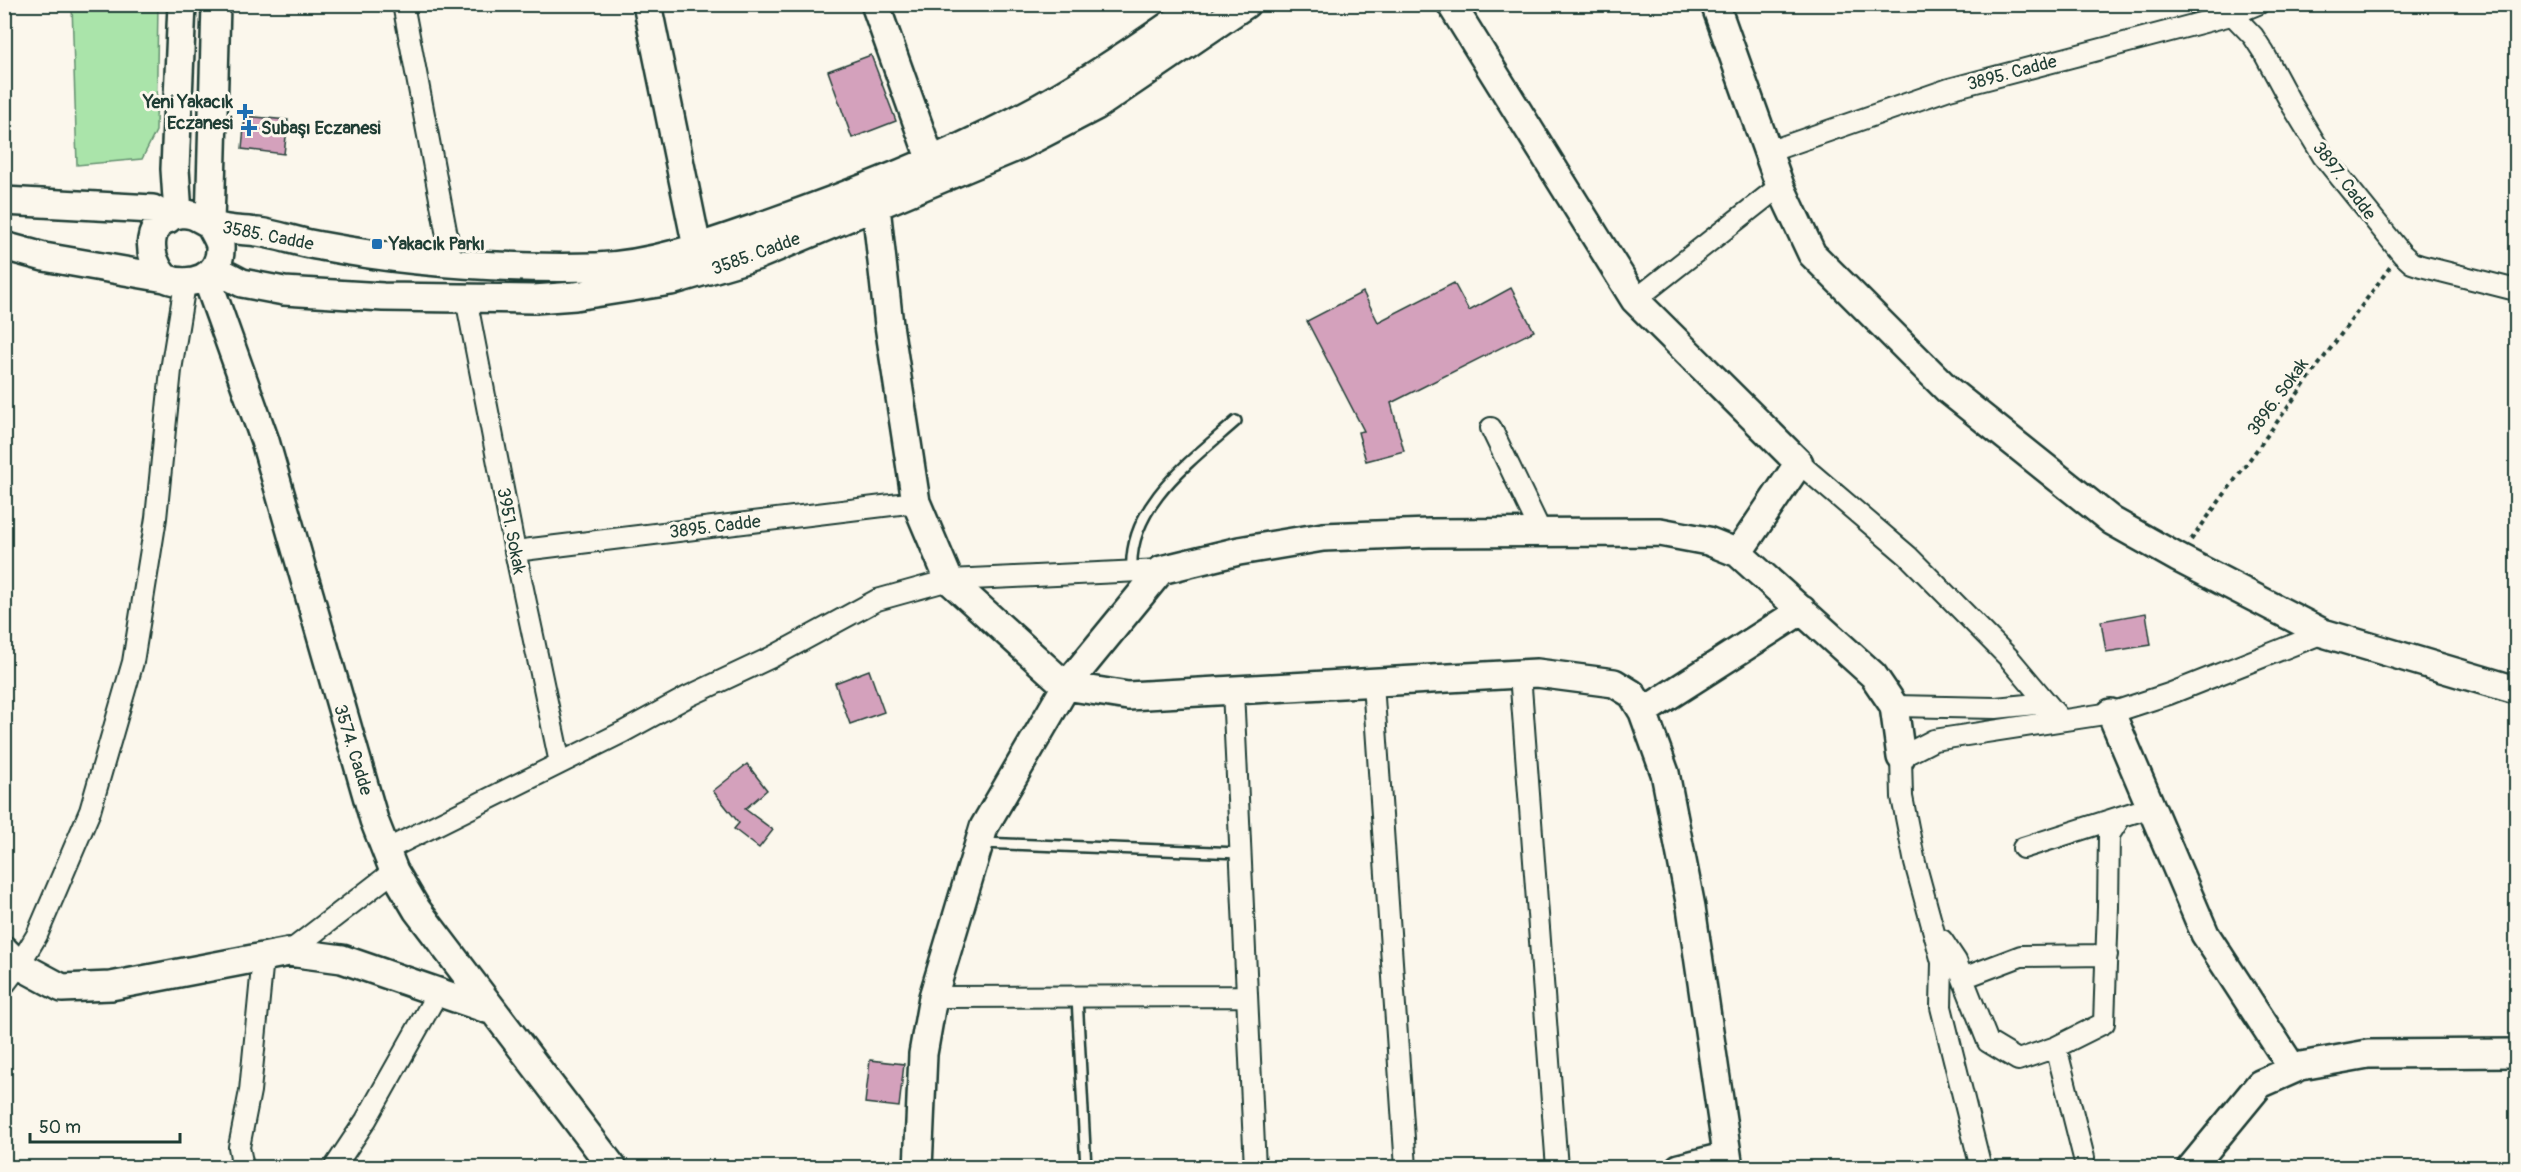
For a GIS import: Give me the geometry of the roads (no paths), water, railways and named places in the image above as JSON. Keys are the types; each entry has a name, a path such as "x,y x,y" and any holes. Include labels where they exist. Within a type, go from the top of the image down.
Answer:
{"street":[{"path":"182,4 173,216 159,226 150,246 152,258 193,277 171,370 156,518 133,662 90,811 37,935 10,967 62,988 111,986 290,952 342,959 493,1011"},
{"path":"210,224 216,4"},
{"path":"403,4 452,262"},
{"path":"646,4 697,247"},
{"path":"875,4 930,161"},
{"name":"3585. Cadde","path":"4,246 44,257 242,283 284,291 466,298 576,296 671,281 756,256 975,166 1058,127 1144,76 1246,4"},
{"path":"1451,4 1635,300 1799,463 1908,556 2009,657 2061,720"},
{"path":"1715,4 1780,186 1812,254 1948,390 2112,521 2178,558 2323,633 2517,690"},
{"name":"3895. Cadde","path":"1768,152 1949,89 2227,10 2258,4"},
{"name":"3585. Cadde","path":"4,201 153,209 173,216 201,217 210,224 236,231 258,232 353,252 452,262 525,267 599,267 636,262 697,247 789,216 930,161 1011,123 1076,87 1185,9"},
{"name":"3897. Cadde","path":"2227,10 2253,36 2323,156 2402,254 2412,263 2421,266 2517,290"},
{"path":"1635,300 1780,186"},
{"path":"876,207 889,325 916,502 949,580 1066,686 1128,696 1537,674 1614,682 1632,694 1643,712 1665,773 1691,907 1732,1164 1679,1167"},
{"name":"3585. Cadde","path":"193,277 219,257 220,244 210,224"},
{"name":"3574. Cadde","path":"193,277 265,441 336,695 374,820 390,860 417,910 613,1167"},
{"name":"3951. Sokak","path":"466,298 515,551 560,763"},
{"path":"1491,428 1541,532"},
{"path":"1738,554 1799,463"},
{"name":"3895. Cadde","path":"515,551 916,502"},
{"path":"290,952 390,860 560,763 877,600 949,580 1161,570 1239,552 1323,537 1429,533 1660,532 1708,541 1738,554 1873,675 1894,706 1901,757 1902,797 1914,863 1942,962 1941,1007 1982,1167"},
{"path":"918,1167 923,1054 933,997 984,827 1066,686 1161,570"},
{"path":"1643,712 1802,610"},
{"path":"1901,757 1934,740 2110,713 2169,694 2323,633"},
{"path":"1520,674 1557,1167"},
{"path":"1372,682 1406,1167"},
{"path":"1233,690 1255,1167"},
{"path":"1894,706 1996,708 2046,703"},
{"path":"2110,713 2205,934 2293,1069"},
{"path":"2023,848 2151,807"},
{"path":"1932,925 1956,961 1988,1042 2018,1060 2056,1047 2104,1023 2109,835 2120,818"},
{"path":"1963,978 2021,956 2107,955"},
{"path":"235,1167 242,1162 239,1147 250,1091 263,957"},
{"path":"334,1167 366,1120 438,992"},
{"path":"933,997 1247,996"},
{"path":"2056,1047 2084,1158"},
{"path":"2191,1167 2260,1084 2301,1066 2368,1054 2517,1053"}],"lane":[{"path":"1132,572 1133,543 1144,518 1171,479 1236,421"},
{"path":"980,842 1240,853"},
{"path":"1077,997 1086,1167"}],"place":[{"name":"Yeni Yakacık Eczanesi","path":"245,112"},
{"name":"Subaşı Eczanesi","path":"249,128"},
{"name":"Yakacık Parkı","path":"377,244"}]}
